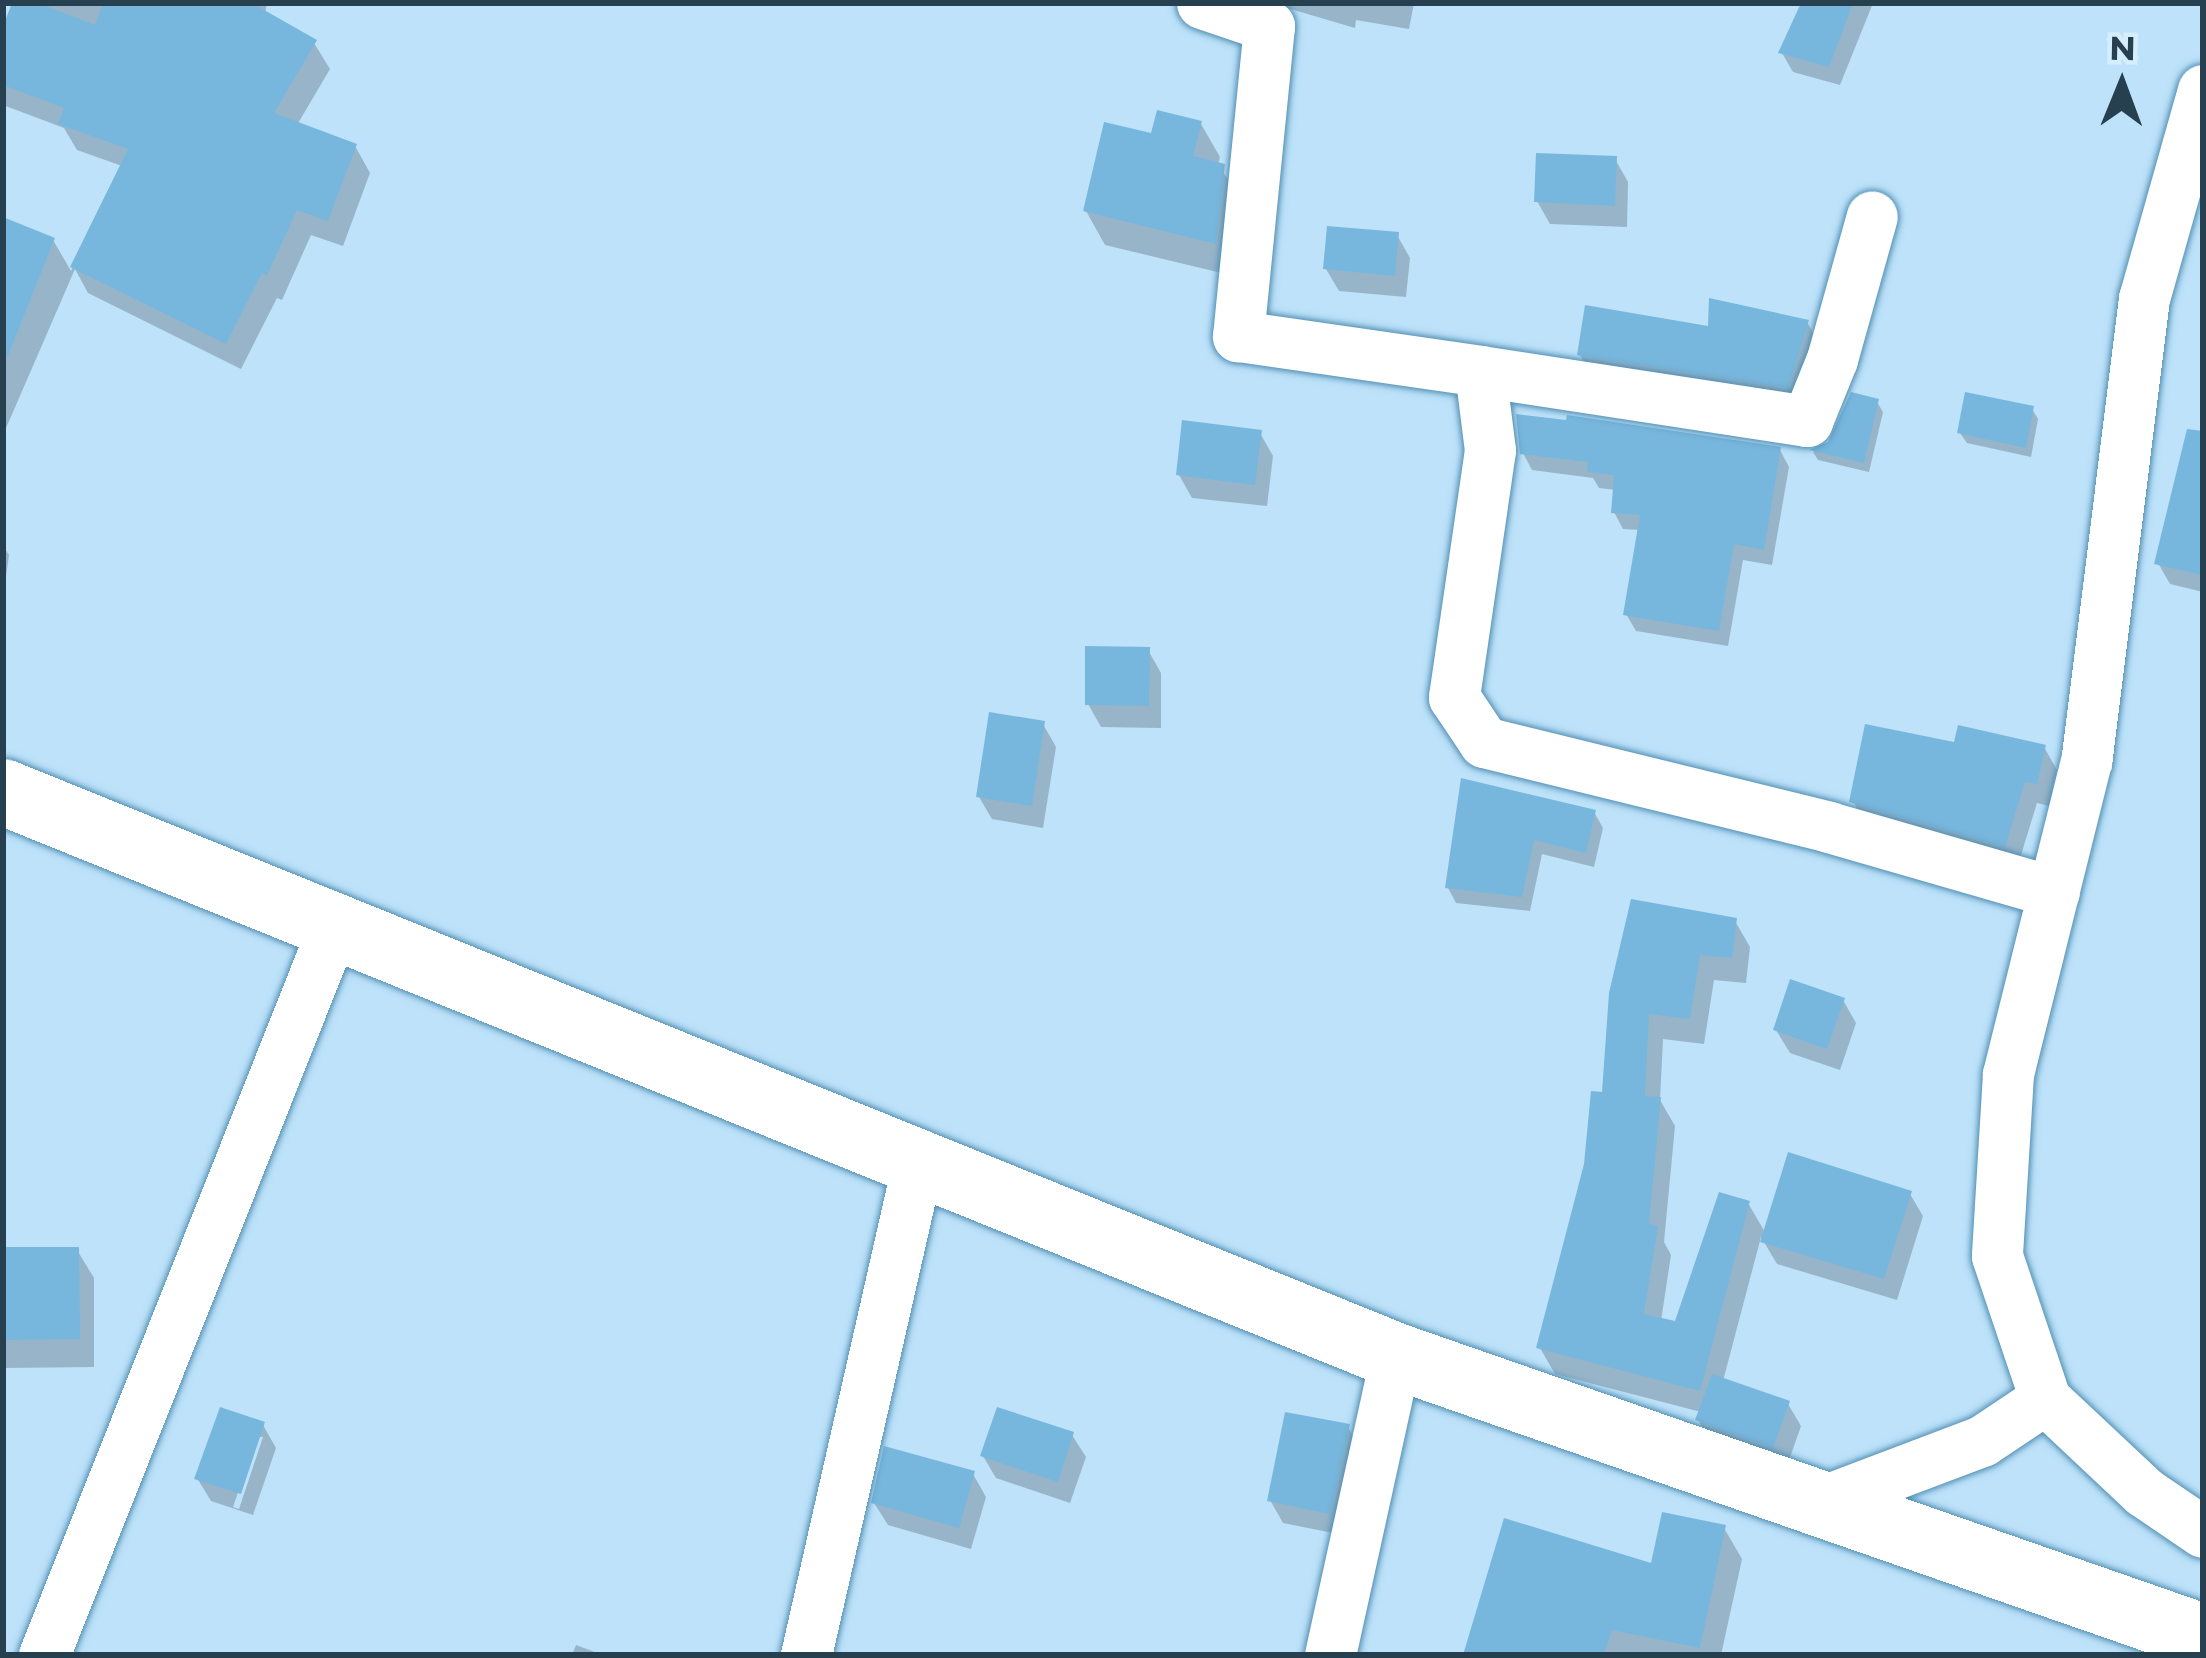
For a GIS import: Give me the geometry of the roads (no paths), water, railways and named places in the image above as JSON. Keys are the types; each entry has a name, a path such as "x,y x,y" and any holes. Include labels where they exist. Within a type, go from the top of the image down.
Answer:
{"main road":[{"path":"3,792 1396,1356 2203,1636"}],"street":[{"path":"1202,3 1269,26 1238,336 1807,421 1832,359 1872,216"},
{"path":"2203,90 2144,298 2086,761 2008,1074 1997,1256 2045,1399 2144,1492 2203,1532"},
{"path":"1480,371 1490,450 1454,697 1484,742 1829,827 2054,892"},
{"path":"44,1655 334,926"},
{"path":"806,1655 918,1162"},
{"path":"1330,1655 1396,1356"},
{"path":"1823,1501 1982,1441 2045,1399"}]}
